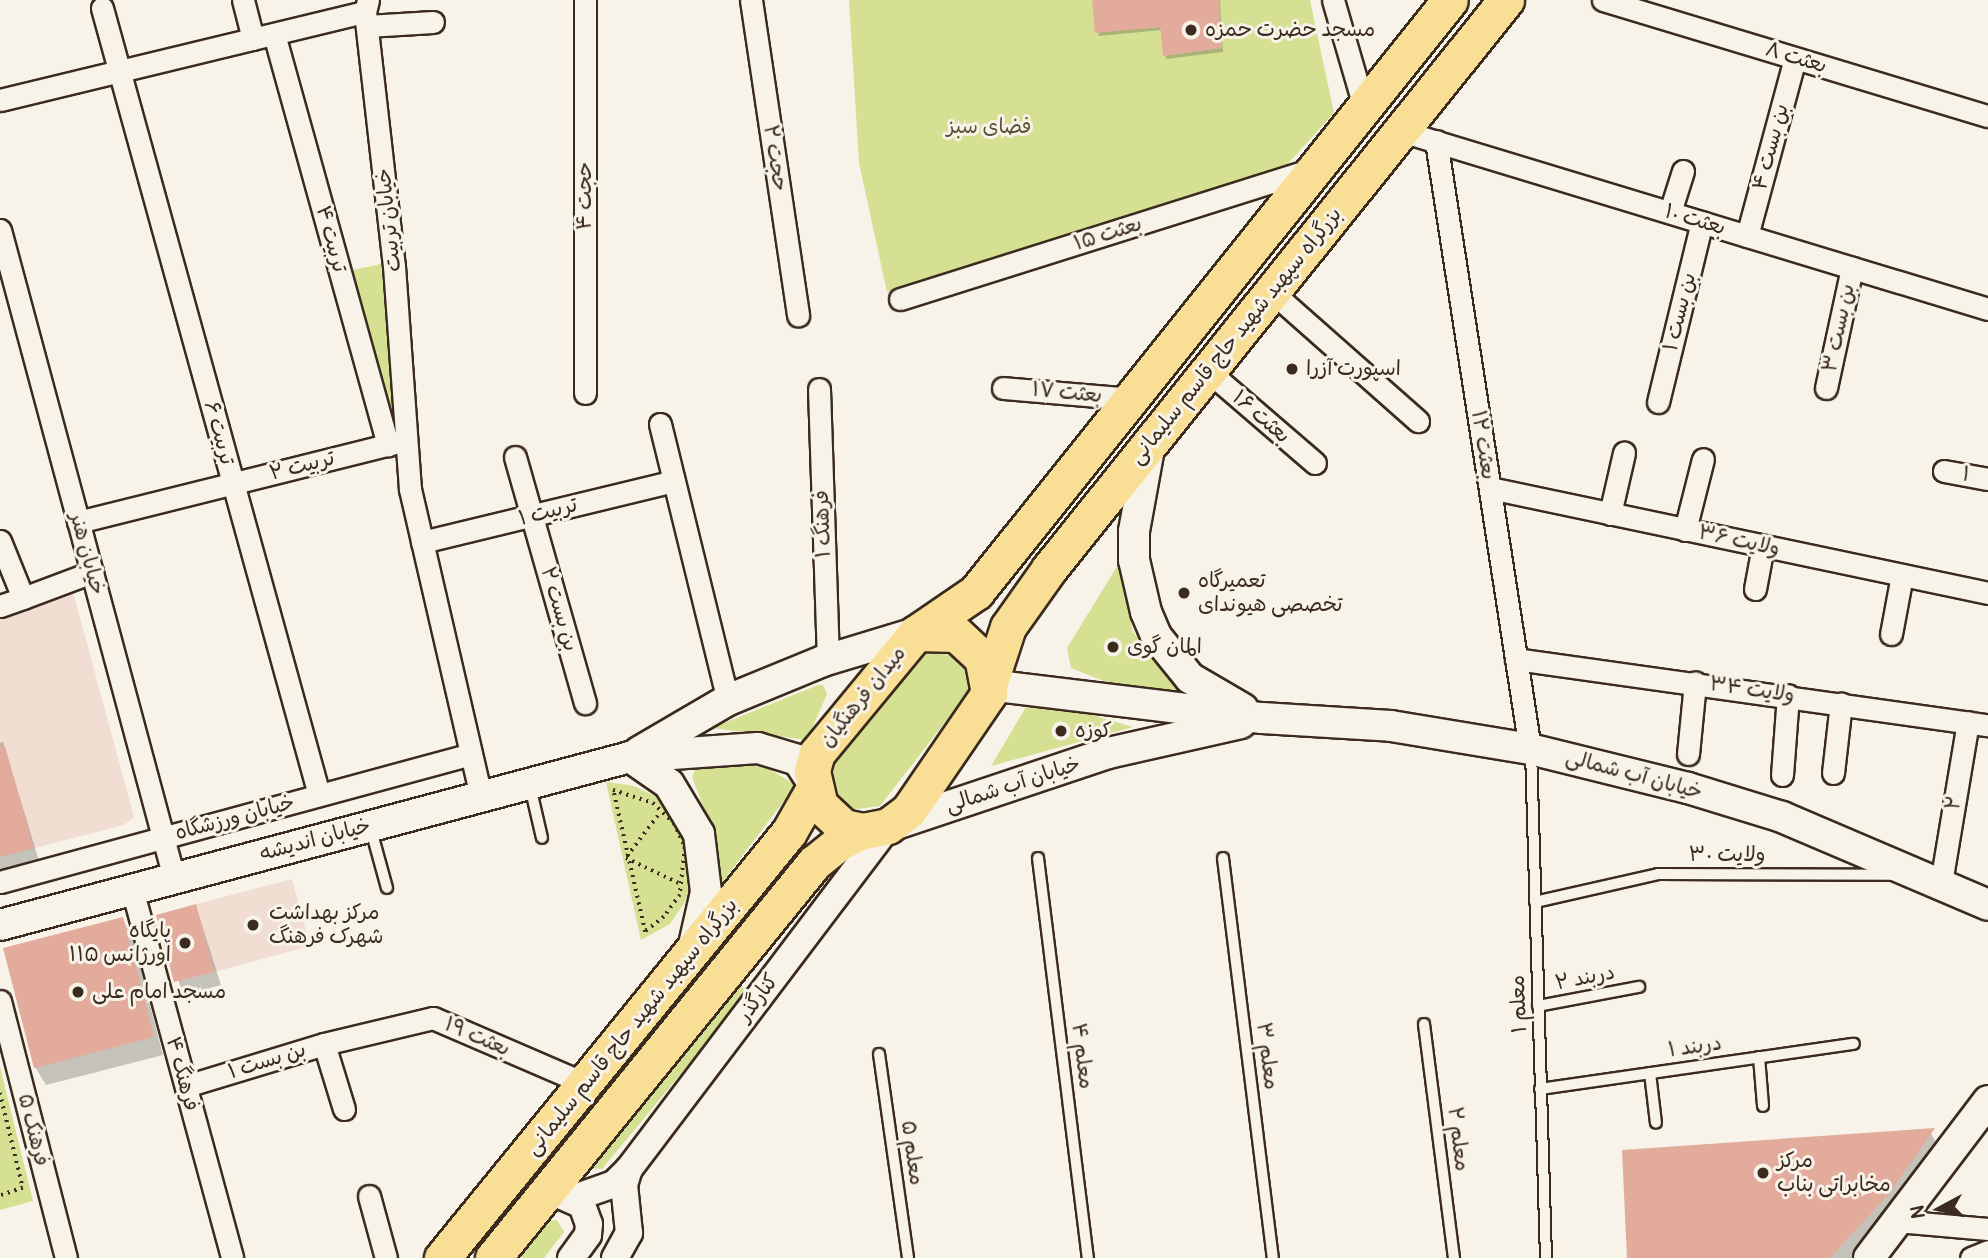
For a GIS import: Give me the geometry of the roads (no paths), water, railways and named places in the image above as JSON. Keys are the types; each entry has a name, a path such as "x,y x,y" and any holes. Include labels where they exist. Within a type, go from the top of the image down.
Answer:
{"highway":[{"name":"بزرگراه سپهبد شهید حاج قاسم سلیمانی","path":"916,633 976,593 1450,0"},
{"name":"بزرگراه سپهبد شهید حاج قاسم سلیمانی","path":"989,685 1008,627 1150,443 1506,0"},
{"name":"میدان فرهنگیان","path":"813,786 817,753 827,738 916,633 939,630 964,639 982,658 989,685"},
{"path":"813,786 831,818 876,829 908,810 985,702 989,685"},
{"name":"بزرگراه سپهبد شهید حاج قاسم سلیمانی","path":"442,1258 691,956 789,832 813,786"},
{"name":"بزرگراه سپهبد شهید حاج قاسم سلیمانی","path":"493,1258 814,863 876,829"}],"main road":[{"path":"1150,443 1134,531 1134,560 1146,612 1156,636 1190,678 1262,718"},
{"name":"خیابان اندیشه","path":"630,757 728,700 828,659 916,633"},
{"name":"خیابان آب شمالی","path":"989,685 1262,718 1391,726 1531,749 1688,788 1782,817 1988,905"},
{"name":"خیابان آب شمالی","path":"876,829 1108,753 1262,718"},
{"name":"خیابان اندیشه","path":"0,925 630,757 750,747 798,760 813,786"},
{"path":"630,757 669,784 699,834 706,892 691,956"},
{"path":"1869,1258 1988,1101"}],"street":[{"name":"تربیت ۴","path":"243,0 264,36 396,443"},
{"name":"حجت ۴","path":"585,0 585,393"},
{"name":"حجت ۲","path":"751,0 798,316"},
{"path":"1333,0 1364,107"},
{"name":"بعثت ۸","path":"1603,0 1988,116"},
{"name":"تربیت ۶","path":"102,8 319,795"},
{"path":"0,100 367,12 433,22"},
{"name":"خیابان تربیت","path":"367,12 394,266 396,443 422,542 481,796"},
{"name":"بن بست ۴","path":"1747,236 1795,58"},
{"name":"بعثت ۱۰","path":"1401,131 1988,309"},
{"name":"بعثت ۱۲","path":"1436,141 1531,749"},
{"name":"بعثت ۱۵","path":"900,299 1316,168"},
{"path":"1670,212 1684,171"},
{"name":"بن بست ۱","path":"1658,402 1702,222"},
{"name":"خیابان هنر","path":"0,230 174,878"},
{"name":"بن بست ۳","path":"1826,388 1852,268"},
{"path":"1272,292 1418,421"},
{"name":"بعثت ۱۶","path":"1208,371 1315,463"},
{"name":"بعثت ۱۷","path":"1003,388 1131,399"},
{"name":"فرهنگ ۱","path":"819,389 828,659"},
{"path":"660,424 728,700"},
{"name":"تربیت ۲","path":"78,522 396,443"},
{"path":"1610,514 1624,453"},
{"path":"515,457 532,516"},
{"path":"1685,530 1703,458"},
{"name":"۱","path":"1944,471 1988,479"},
{"name":"تربیت ۱","path":"422,542 674,481"},
{"name":"ولایت ۳۶","path":"1490,488 1988,593"},
{"name":"بن بست ۲","path":"532,516 585,703"},
{"path":"0,541 23,598"},
{"path":"1755,589 1763,546"},
{"path":"0,606 92,572"},
{"path":"1891,634 1902,575"},
{"name":"ولایت ۳۴","path":"1517,659 1788,695 1978,724"},
{"path":"1688,754 1695,682"},
{"path":"1782,775 1788,695"},
{"path":"1833,773 1841,703"},
{"name":"۲","path":"1932,879 1978,724"},
{"name":"خیابان ورزشگاه","path":"0,882 471,754"},
{"name":"کنارگذر","path":"629,1169 876,829"},
{"name":"فرهنگ ۴","path":"132,889 232,1258"},
{"name":"فرهنک ۵","path":"0,1001 66,1258"},
{"name":"بعثت ۱۹","path":"324,1044 433,1018 586,1083"},
{"name":"بن بست ۱","path":"186,1086 324,1044 344,1109"},
{"path":"536,1204 558,1195 574,1198 614,1184 629,1169"},
{"path":"615,1258 628,1241 629,1222 624,1185 629,1169"},
{"path":"369,1196 386,1258"},
{"path":"574,1198 589,1224"},
{"path":"571,1258 583,1244 589,1224 610,1208 623,1212 629,1222"},
{"path":"1897,1221 1988,1229"},
{"path":"1971,1258 1988,1251"}],"lane":[{"name":"معلم ۱","path":"1531,749 1546,1258"},
{"path":"529,783 542,838"},
{"path":"370,825 387,888"},
{"name":"معلم ۴","path":"1038,858 1088,1258"},
{"name":"معلم ۳","path":"1223,858 1273,1258"},
{"name":"ولایت ۳۰","path":"1535,902 1658,873 1932,879"},
{"name":"دربند ۲","path":"1538,1006 1639,987"},
{"name":"معلم ۲","path":"1424,1024 1454,1258"},
{"name":"دربند ۱","path":"1541,1089 1854,1044"},
{"name":"معلم ۵","path":"879,1054 908,1258"},
{"path":"1759,1057 1763,1106"},
{"path":"1650,1073 1656,1123"}],"place":[{"name":"مسجد حضرت حمزه","path":"1191,30"},
{"name":"اسپورت آزرا","path":"1292,369"},
{"name":"تعمیرگاه تخصصی هیوندای","path":"1184,593"},
{"name":"المان گوی","path":"1113,647"},
{"name":"کوزه","path":"1061,731"},
{"name":"مرکز بهداشت شهرک فرهنگ","path":"253,925"},
{"name":"پایگاه اورژانس ۱۱۵","path":"185,943"},
{"name":"مسجد امام علی","path":"78,992"},
{"name":"مرکز مخابراتی بناب","path":"1763,1173"}],"park label":[{"name":"فضای سبز","path":"989,127"}]}
